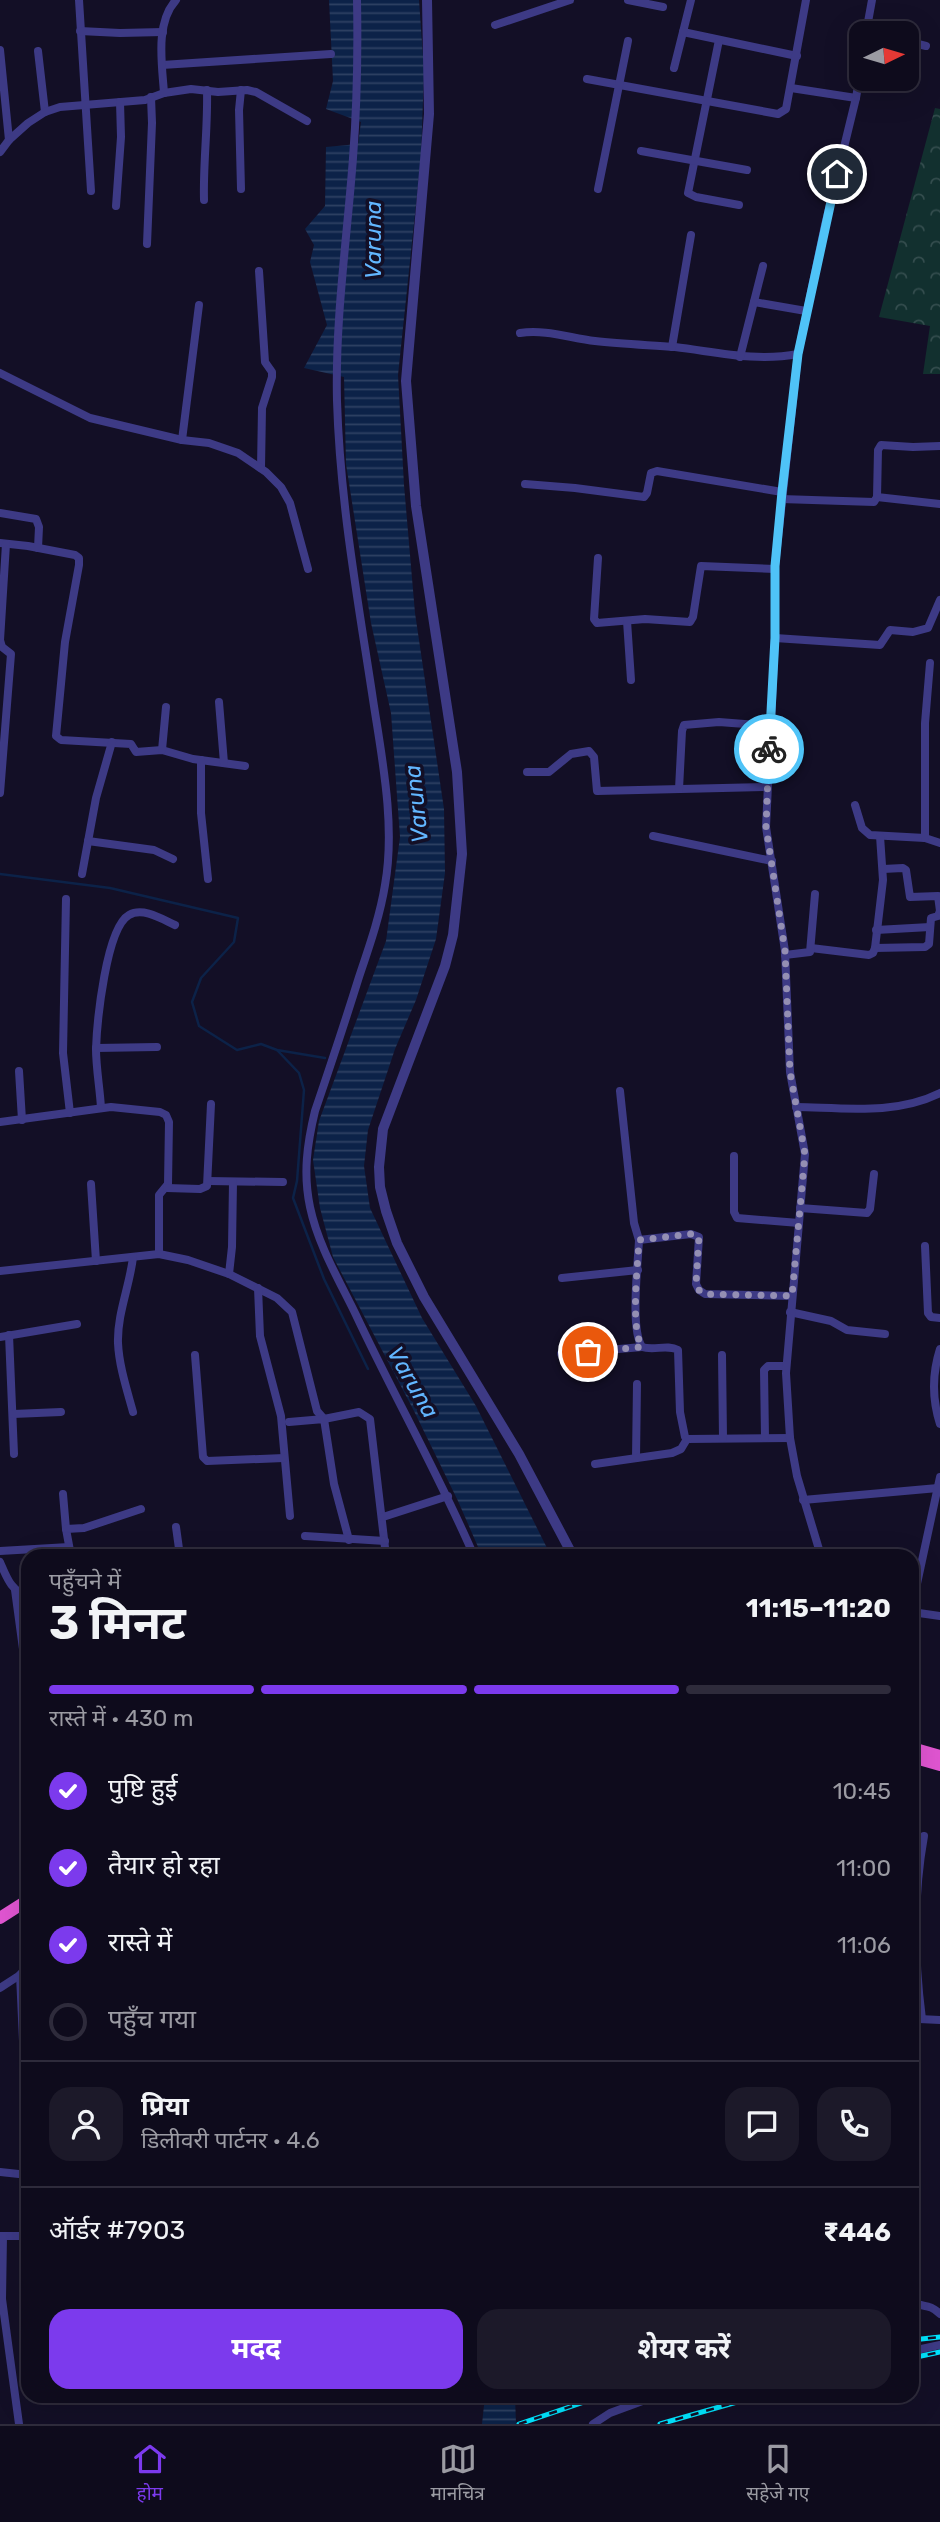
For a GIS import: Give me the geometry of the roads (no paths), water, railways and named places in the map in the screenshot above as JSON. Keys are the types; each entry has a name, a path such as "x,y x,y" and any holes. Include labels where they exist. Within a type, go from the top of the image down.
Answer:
{"highway":[{"path":"919,1750 940,1756"},
{"path":"919,1759 940,1765"},
{"path":"0,1919 21,1905"}],"street":[{"path":"79,0 91,191"},
{"path":"356,0 358,50 353,158 343,246 337,351 339,450 343,502 377,732 388,842 386,883 375,926 314,1111 307,1142 306,1174 317,1233 471,1549"},
{"path":"426,0 429,114 406,381 416,506 457,772 462,854 453,935 445,966 383,1129 379,1150 380,1187 397,1243 424,1297 519,1454 569,1549"},
{"path":"495,25 569,0"},
{"path":"628,0 663,7"},
{"path":"674,68 691,0"},
{"path":"587,79 778,114 786,109 806,0"},
{"path":"869,21 872,0"},
{"path":"164,93 163,32 174,1"},
{"path":"80,31 163,32"},
{"path":"683,32 797,56"},
{"path":"719,40 688,193 739,205"},
{"path":"598,190 628,41"},
{"path":"919,44 926,46"},
{"path":"0,50 9,140"},
{"path":"38,51 45,111"},
{"path":"162,65 331,54"},
{"path":"791,88 856,97"},
{"path":"0,152 9,140 45,111 120,102 191,89 256,92 307,121"},
{"path":"204,200 202,170 208,118 207,90"},
{"path":"241,90 241,189"},
{"path":"819,1549 803,1500 790,1438 786,1366 805,1154 790,1072 785,956 766,827 775,638 775,569 798,354 857,91"},
{"path":"147,244 151,97"},
{"path":"116,206 120,102"},
{"path":"641,151 747,170"},
{"path":"672,347 691,235"},
{"path":"740,357 763,265"},
{"path":"259,271 265,362 270,367 272,377 262,408 261,468"},
{"path":"754,302 806,311"},
{"path":"182,440 199,305"},
{"path":"520,332 544,332 596,341 672,347 740,357 774,358 798,354"},
{"path":"0,373 90,418 222,447 238,453 261,468 281,487 290,503 308,569"},
{"path":"525,484 644,497 648,492 649,476 653,471 781,496 869,503 877,497 878,450 881,445 940,446"},
{"path":"877,497 940,504"},
{"path":"0,513 36,519 39,527 38,548"},
{"path":"0,793 11,654 2,647 0,640 3,544 38,548 79,558 65,642 55,733 61,740 131,744 136,752 162,750 201,760 245,766"},
{"path":"598,558 597,624 627,621 690,622 701,566 775,569"},
{"path":"775,638 880,646 890,630 912,632 928,628 940,600"},
{"path":"627,621 631,680"},
{"path":"925,838 925,723 930,663"},
{"path":"219,702 224,763"},
{"path":"162,750 166,707"},
{"path":"679,789 684,725 719,722 770,726"},
{"path":"82,874 96,799 112,743"},
{"path":"527,772 550,772 572,754 589,751 594,757 597,791 768,787"},
{"path":"201,760 201,813 208,879"},
{"path":"855,805 866,832 870,835 925,838 940,843"},
{"path":"653,836 772,861"},
{"path":"811,948 869,955 873,953 883,880 880,836"},
{"path":"88,841 154,850 173,859"},
{"path":"875,948 925,947 929,944 931,918 938,916 940,911 939,896 910,897 906,870 883,869"},
{"path":"785,956 808,953 811,948 815,894"},
{"path":"66,900 63,1053 70,1113"},
{"path":"101,1108 96,1048 105,970 112,939 126,916 142,912 175,925"},
{"path":"876,930 930,927"},
{"path":"96,1048 157,1047"},
{"path":"19,1071 22,1120"},
{"path":"621,1091 634,1223 639,1240 636,1321 642,1347"},
{"path":"796,1107 887,1108 904,1106 940,1093"},
{"path":"159,1254 159,1195 167,1188 200,1189 207,1186 211,1104"},
{"path":"0,1122 111,1107 160,1112 166,1115 169,1122 167,1188"},
{"path":"734,1156 734,1212 737,1218 799,1223"},
{"path":"800,1208 867,1213 870,1209 874,1174"},
{"path":"208,1181 284,1182"},
{"path":"229,1274 233,1181"},
{"path":"91,1184 96,1261"},
{"path":"639,1240 691,1234 699,1237 696,1284 705,1294 792,1296"},
{"path":"925,1246 929,1315 940,1318"},
{"path":"0,1270 159,1254 188,1260 229,1274 277,1298 292,1312 317,1411 324,1419 334,1484 349,1540"},
{"path":"132,1412 118,1343 119,1325 133,1257"},
{"path":"562,1278 638,1270"},
{"path":"258,1288 260,1336 281,1416 290,1516"},
{"path":"790,1312 831,1321 847,1330 885,1334"},
{"path":"14,1454 5,1336 77,1324"},
{"path":"561,1354 642,1347 678,1350 680,1412 683,1434 687,1439"},
{"path":"940,1349 935,1363 934,1382 934,1399 940,1424"},
{"path":"195,1354 203,1457 206,1461 284,1458"},
{"path":"722,1355 723,1438"},
{"path":"765,1438 764,1370 768,1366 786,1366"},
{"path":"636,1458 637,1384"},
{"path":"13,1414 61,1412"},
{"path":"289,1422 359,1412 370,1419 386,1549"},
{"path":"687,1439 790,1438"},
{"path":"594,1464 679,1451 687,1439"},
{"path":"919,1576 940,1476"},
{"path":"803,1500 938,1488"},
{"path":"63,1494 70,1549"},
{"path":"383,1517 447,1496"},
{"path":"66,1528 84,1528 141,1509"},
{"path":"176,1527 179,1549"},
{"path":"305,1536 385,1541"},
{"path":"0,1551 21,1551"},
{"path":"0,1562 8,1581 21,1593"},
{"path":"15,1590 21,1634"},
{"path":"919,1611 940,1616"},
{"path":"919,1873 924,1836"},
{"path":"0,1988 20,1975"},
{"path":"20,1975 21,1997"},
{"path":"919,1998 922,2019"},
{"path":"919,2019 940,2020"},
{"path":"0,2172 21,2174"},
{"path":"19,2424 2,2299 1,2236 21,2236"},
{"path":"919,2305 931,2306 940,2314"},
{"path":"919,2350 940,2346"},
{"path":"593,2424 610,2413 637,2403"}],"water":[{"name":"Varuna","path":"329,0 419,0 424,71 421,157 398,375 415,613 444,809 445,873 436,939 368,1130 364,1166 370,1208 422,1318 476,1406 548,1549 479,1549 414,1411 333,1257 320,1208 313,1160 319,1121 386,941 400,837 391,713 371,623 346,464 344,377 304,368 327,325 310,262 314,245 305,229 325,206 326,147 358,144 361,122 326,109 333,81"},
{"path":"484,2403 515,2403 516,2424 482,2424"}],"waterway":[{"path":"0,874 110,888 238,918 234,942 201,978 192,1002 199,1026 237,1050 261,1044 277,1050 325,1058"},
{"path":"277,1050 299,1073 304,1090 297,1181 293,1198 324,1279 368,1369"}],"railway":[{"path":"919,2339 940,2337"},
{"path":"919,2356 940,2352"},
{"path":"519,2424 581,2403"},
{"path":"660,2424 734,2403"}]}
